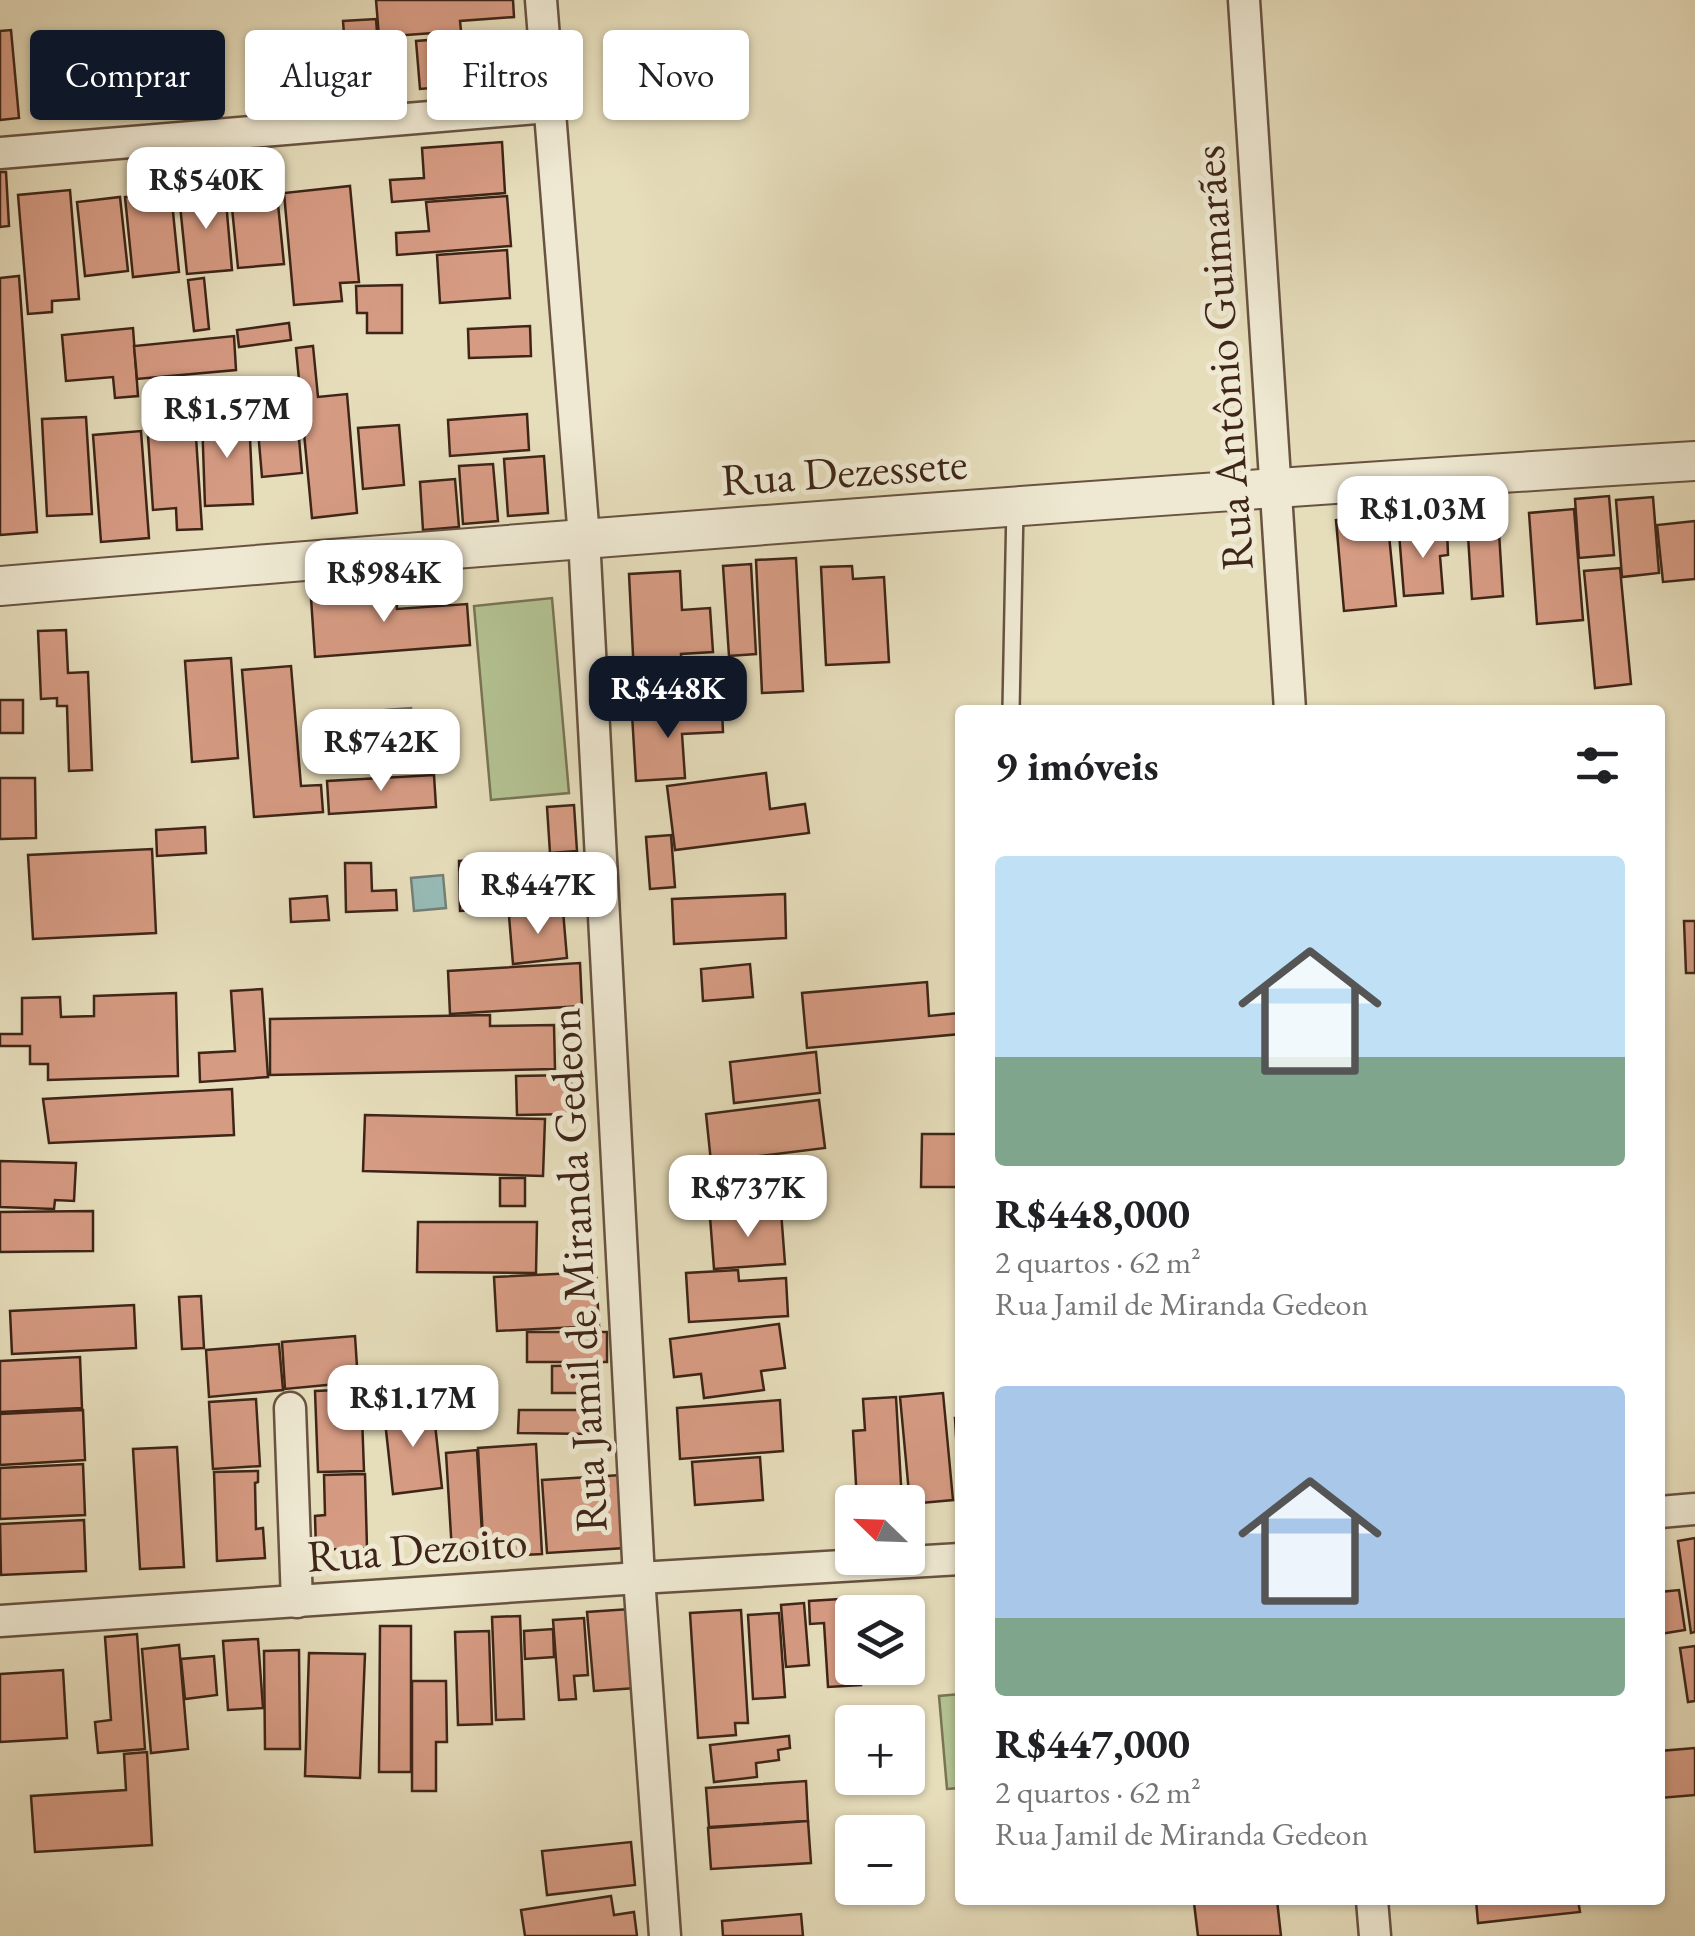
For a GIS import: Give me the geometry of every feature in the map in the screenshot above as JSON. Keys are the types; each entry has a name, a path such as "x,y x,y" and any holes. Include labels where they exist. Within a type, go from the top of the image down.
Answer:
{"street":[{"name":"Rua Jamil de Miranda Gedeon","path":"541,0 543,30"},
{"name":"Rua Antônio Guimarães","path":"1244,0 1290,705"},
{"path":"0,154 427,117"},
{"name":"Rua Jamil de Miranda Gedeon","path":"549,120 584,538 638,1578 665,1936"},
{"name":"Rua Dezessete","path":"0,586 1276,486 1695,461"},
{"path":"290,1408 297,1602"},
{"path":"1665,1512 1695,1510"},
{"name":"Rua Dezoito","path":"0,1622 955,1559"},
{"path":"1372,1905 1375,1936"}],"lane":[{"path":"1010,705 1015,506"}],"green space":[{"path":"552,598 569,793 491,800 474,606"},
{"path":"955,1694 955,1788 947,1789 939,1696"}],"water":[{"path":"411,708 415,761 391,763 386,710"},
{"path":"443,875 446,908 414,911 411,878"}],"building":[{"path":"376,0 513,0 514,17 460,21 461,30 427,30 427,33 407,35 407,30 378,30"},
{"path":"376,19 377,30 344,30 343,21"},
{"path":"11,30 19,118 0,120 0,31"},
{"path":"427,40 427,88 420,89 416,41"},
{"path":"502,142 505,193 392,202 390,180 424,178 422,148"},
{"path":"0,172 6,172 9,226 0,227"},
{"path":"276,184 284,264 238,268 230,188"},
{"path":"350,186 359,282 340,283 342,301 294,305 284,193"},
{"path":"70,190 79,299 52,301 52,312 28,314 18,195"},
{"path":"225,190 232,270 187,274 179,195"},
{"path":"171,192 179,272 133,277 125,197"},
{"path":"507,196 511,246 397,255 396,233 429,231 426,202"},
{"path":"120,197 128,271 85,276 77,202"},
{"path":"507,250 510,298 440,303 437,255"},
{"path":"19,276 37,532 0,535 0,278"},
{"path":"204,278 209,329 194,331 188,280"},
{"path":"402,285 402,333 367,333 367,313 357,313 356,286"},
{"path":"289,323 291,340 239,347 237,330"},
{"path":"530,326 531,356 469,358 468,329"},
{"path":"133,328 138,396 115,398 113,377 66,381 62,335"},
{"path":"234,336 236,370 137,379 134,346"},
{"path":"313,346 318,397 347,394 357,513 312,518 296,348"},
{"path":"527,414 529,450 450,456 448,420"},
{"path":"297,415 302,473 262,477 257,419"},
{"path":"249,416 253,504 205,506 202,418"},
{"path":"86,417 92,514 47,516 42,419"},
{"path":"184,418 186,437 196,437 202,529 177,530 176,508 153,510 147,421"},
{"path":"399,425 404,485 363,489 358,428"},
{"path":"141,431 149,538 101,542 93,435"},
{"path":"544,456 548,513 508,516 504,459"},
{"path":"493,464 498,521 463,524 459,466"},
{"path":"455,479 459,527 423,530 420,482"},
{"path":"1609,496 1614,555 1579,558 1575,499"},
{"path":"1653,497 1659,573 1622,577 1616,500"},
{"path":"1574,509 1583,620 1537,624 1529,513"},
{"path":"1387,515 1396,606 1344,611 1336,520"},
{"path":"1498,517 1503,596 1472,599 1467,520"},
{"path":"1695,521 1695,579 1663,582 1657,525"},
{"path":"1447,529 1448,555 1440,556 1443,593 1404,596 1399,533"},
{"path":"796,558 803,691 762,693 756,560"},
{"path":"751,564 756,654 729,656 723,566"},
{"path":"852,566 853,579 884,577 889,662 826,665 821,567"},
{"path":"1620,568 1631,684 1595,688 1584,571"},
{"path":"680,571 682,610 710,608 713,652 681,654 683,697 655,699 654,674 634,675 629,574"},
{"path":"396,591 397,609 467,604 470,645 315,657 311,598"},
{"path":"66,630 68,673 88,672 92,770 69,771 67,706 57,706 57,698 41,699 38,631"},
{"path":"231,658 238,758 192,762 185,661"},
{"path":"291,666 301,786 321,785 323,812 254,817 242,670"},
{"path":"0,700 23,700 23,733 0,733"},
{"path":"722,709 723,732 682,734 685,778 636,781 632,714"},
{"path":"766,773 770,809 805,804 809,833 675,850 667,786"},
{"path":"434,775 436,807 329,814 327,781"},
{"path":"0,778 35,778 36,838 0,839"},
{"path":"574,805 577,851 550,853 547,807"},
{"path":"205,827 206,853 157,856 156,830"},
{"path":"671,835 675,887 650,889 646,837"},
{"path":"152,849 156,933 33,939 28,855"},
{"path":"548,857 550,906 460,911 459,861"},
{"path":"345,863 371,863 372,891 396,890 397,910 346,912"},
{"path":"785,894 786,938 674,944 672,899"},
{"path":"327,896 329,920 291,922 290,899"},
{"path":"563,911 567,958 513,964 509,916"},
{"path":"1684,921 1695,921 1695,973 1686,973"},
{"path":"580,963 582,1006 450,1014 448,971"},
{"path":"750,964 753,997 703,1001 701,969"},
{"path":"927,982 929,1016 955,1013 955,1034 807,1048 802,993"},
{"path":"262,989 268,1077 200,1082 199,1053 235,1051 231,991"},
{"path":"176,993 178,1076 48,1080 48,1064 30,1064 30,1046 0,1046 0,1034 22,1034 22,998 60,997 61,1017 94,1016 94,996"},
{"path":"490,1015 490,1026 554,1025 555,1069 270,1075 270,1019"},
{"path":"816,1052 820,1093 734,1103 730,1062"},
{"path":"571,1075 572,1114 517,1115 516,1076"},
{"path":"232,1089 234,1135 49,1143 43,1099"},
{"path":"819,1100 825,1148 711,1162 706,1114"},
{"path":"365,1115 545,1119 543,1176 363,1171"},
{"path":"922,1134 955,1134 955,1187 921,1187"},
{"path":"0,1161 76,1163 74,1201 55,1200 54,1209 0,1207"},
{"path":"768,1175 770,1208 690,1215 687,1182"},
{"path":"500,1178 525,1178 525,1206 500,1206"},
{"path":"93,1211 93,1251 0,1252 0,1212"},
{"path":"781,1211 785,1264 714,1269 710,1217"},
{"path":"418,1222 537,1222 536,1273 417,1272"},
{"path":"738,1270 739,1281 786,1278 788,1316 689,1322 686,1273"},
{"path":"596,1272 599,1326 497,1331 494,1277"},
{"path":"201,1296 204,1348 182,1349 179,1297"},
{"path":"134,1305 136,1348 12,1354 10,1311"},
{"path":"779,1324 785,1368 761,1371 764,1390 704,1398 701,1374 674,1377 670,1339"},
{"path":"527,1332 607,1332 607,1362 527,1362"},
{"path":"355,1336 358,1382 285,1389 282,1342"},
{"path":"279,1344 283,1390 209,1397 206,1350"},
{"path":"80,1357 82,1408 0,1412 0,1361"},
{"path":"601,1365 601,1393 552,1393 552,1366"},
{"path":"361,1389 364,1471 318,1472 315,1391"},
{"path":"943,1393 953,1500 925,1503 925,1485 908,1485 900,1397"},
{"path":"896,1397 901,1485 856,1485 853,1431 865,1430 863,1399"},
{"path":"256,1399 260,1466 213,1469 209,1402"},
{"path":"780,1400 783,1451 680,1459 677,1408"},
{"path":"433,1406 442,1488 393,1494 384,1412"},
{"path":"83,1410 85,1460 0,1465 0,1414"},
{"path":"519,1410 592,1410 591,1434 518,1433"},
{"path":"536,1444 542,1554 484,1557 478,1448"},
{"path":"177,1447 184,1567 140,1569 133,1449"},
{"path":"477,1450 483,1550 452,1552 446,1453"},
{"path":"760,1457 763,1500 695,1505 692,1462"},
{"path":"83,1464 85,1515 0,1519 0,1468"},
{"path":"258,1471 256,1529 263,1528 265,1558 217,1561 214,1472"},
{"path":"365,1474 367,1548 316,1550 315,1516 325,1515 324,1475"},
{"path":"621,1475 625,1548 547,1553 542,1480"},
{"path":"84,1520 86,1571 1,1575 0,1524"},
{"path":"1695,1538 1695,1632 1691,1633 1678,1541"},
{"path":"1679,1590 1685,1630 1665,1633 1665,1591"},
{"path":"835,1599 835,1685 861,1685 828,1687 824,1623 810,1624 809,1601"},
{"path":"804,1603 809,1665 786,1667 781,1605"},
{"path":"630,1609 636,1688 594,1691 587,1612"},
{"path":"741,1610 748,1723 735,1723 736,1735 698,1738 690,1613"},
{"path":"779,1613 785,1697 753,1699 748,1615"},
{"path":"520,1616 524,1719 496,1720 492,1617"},
{"path":"584,1618 588,1675 574,1676 576,1699 559,1700 553,1620"},
{"path":"380,1626 411,1626 411,1772 379,1772"},
{"path":"553,1629 554,1657 525,1659 524,1631"},
{"path":"489,1631 492,1724 458,1725 455,1632"},
{"path":"137,1634 145,1749 98,1753 95,1722 111,1720 105,1637"},
{"path":"258,1639 263,1708 228,1710 223,1641"},
{"path":"179,1645 188,1749 151,1753 142,1649"},
{"path":"1695,1646 1695,1701 1688,1702 1680,1648"},
{"path":"299,1650 300,1749 265,1749 264,1651"},
{"path":"309,1653 365,1654 360,1778 305,1776"},
{"path":"214,1656 217,1695 185,1699 181,1659"},
{"path":"63,1670 67,1738 0,1742 0,1674"},
{"path":"412,1681 446,1681 447,1742 436,1742 436,1791 412,1791"},
{"path":"789,1736 790,1748 778,1750 779,1760 756,1763 757,1777 714,1782 710,1745"},
{"path":"1695,1748 1695,1795 1665,1798 1665,1751"},
{"path":"147,1752 152,1845 35,1852 31,1796 126,1790 124,1754"},
{"path":"806,1781 808,1821 709,1827 706,1788"},
{"path":"808,1821 811,1863 711,1869 708,1828"},
{"path":"631,1842 635,1885 547,1895 542,1851"},
{"path":"611,1896 614,1915 634,1912 637,1936 525,1936 521,1910"},
{"path":"1194,1905 1278,1905 1281,1936 1198,1936"},
{"path":"1476,1905 1579,1905 1580,1912 1478,1923"},
{"path":"801,1914 803,1936 723,1936 722,1921"}]}
